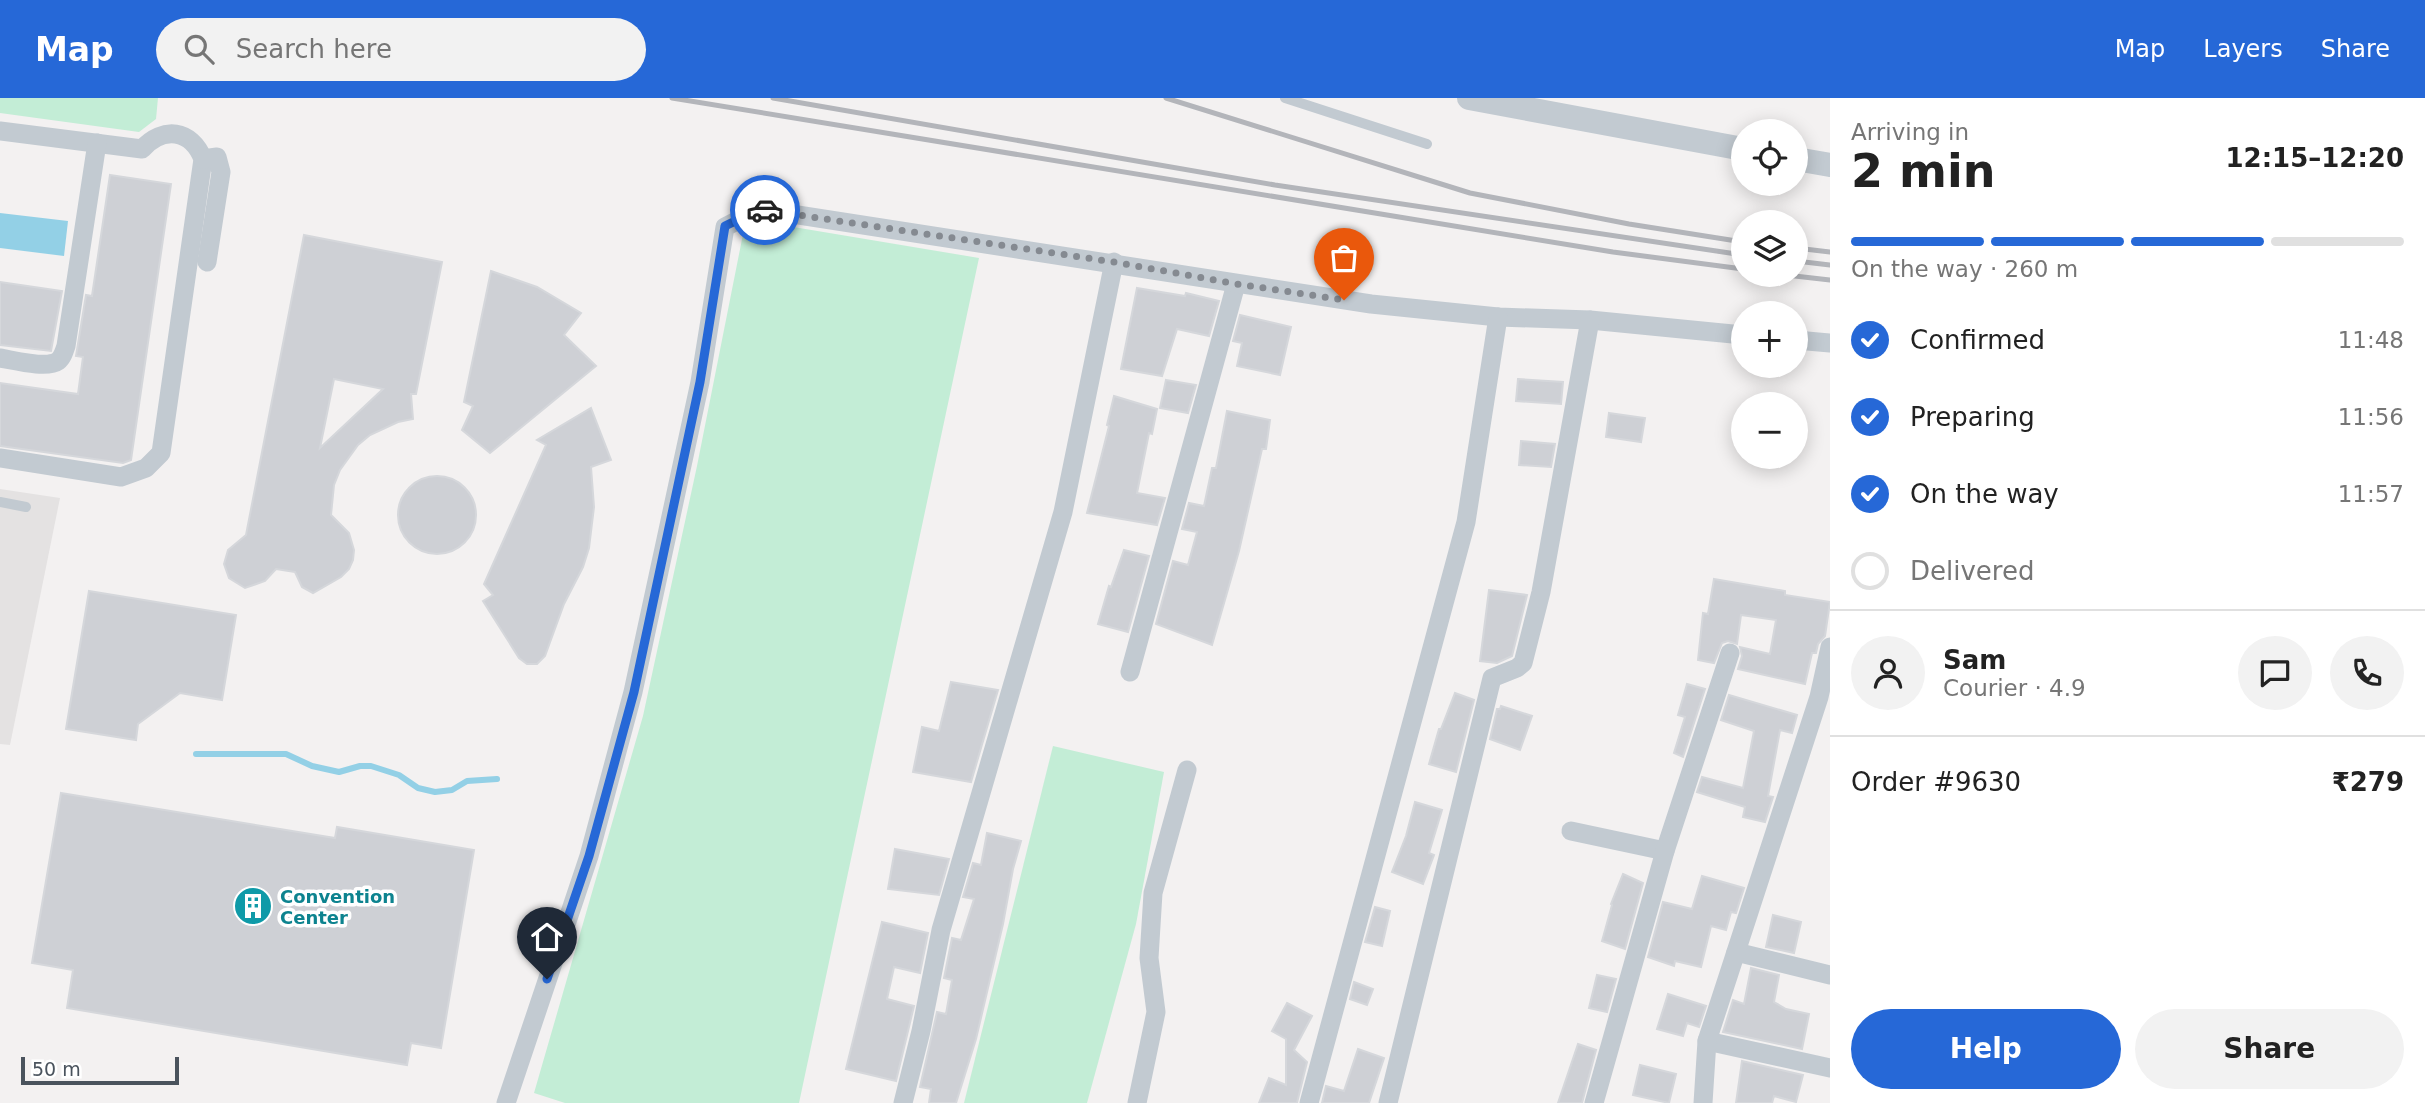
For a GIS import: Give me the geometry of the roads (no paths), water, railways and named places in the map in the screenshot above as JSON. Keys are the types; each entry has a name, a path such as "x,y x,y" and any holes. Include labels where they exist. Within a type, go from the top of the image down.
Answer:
{"street":[{"path":"1469,98 1731,147"},
{"path":"0,131 142,149 157,136 176,134 193,143 203,159 161,453 146,468 121,477 0,458"},
{"path":"0,358 53,364 61,359 64,353 97,143"},
{"path":"203,159 216,157 221,172 207,262"},
{"path":"1808,161 1830,165"},
{"path":"506,1103 589,856 634,692 700,382 725,226 760,209 1371,304 1498,317 1590,320 1731,334"},
{"path":"903,1103 921,1031 941,930 1063,512 1114,262"},
{"path":"1130,672 1237,284"},
{"path":"1309,1103 1465,522 1498,317"},
{"path":"1388,1103 1492,678 1523,663 1541,592 1590,320"},
{"path":"1808,341 1830,343"},
{"path":"1703,1103 1707,1041 1819,697 1830,647"},
{"path":"1594,1103 1665,851 1730,653"},
{"path":"1137,1103 1156,1012 1149,958 1153,892 1187,770"},
{"path":"1572,831 1665,851"},
{"path":"1736,952 1830,975"},
{"path":"1707,1041 1830,1068"}],"lane":[{"path":"1285,98 1427,144"},
{"path":"0,502 26,507"}],"water":[{"path":"0,213 68,221 64,256 0,248"}],"waterway":[{"path":"196,754 286,754 312,766 339,772 371,766 399,775 418,788 435,792 452,790 467,781 497,779"}],"railway":[{"path":"672,98 1613,252 1731,267"},
{"path":"773,98 1275,185 1731,253"},
{"path":"1166,98 1470,193 1629,224 1731,240"},
{"path":"1808,249 1830,252"},
{"path":"1808,262 1830,265"},
{"path":"1808,278 1830,280"}],"place":[{"name":"Convention Center","path":"253,906"}]}
